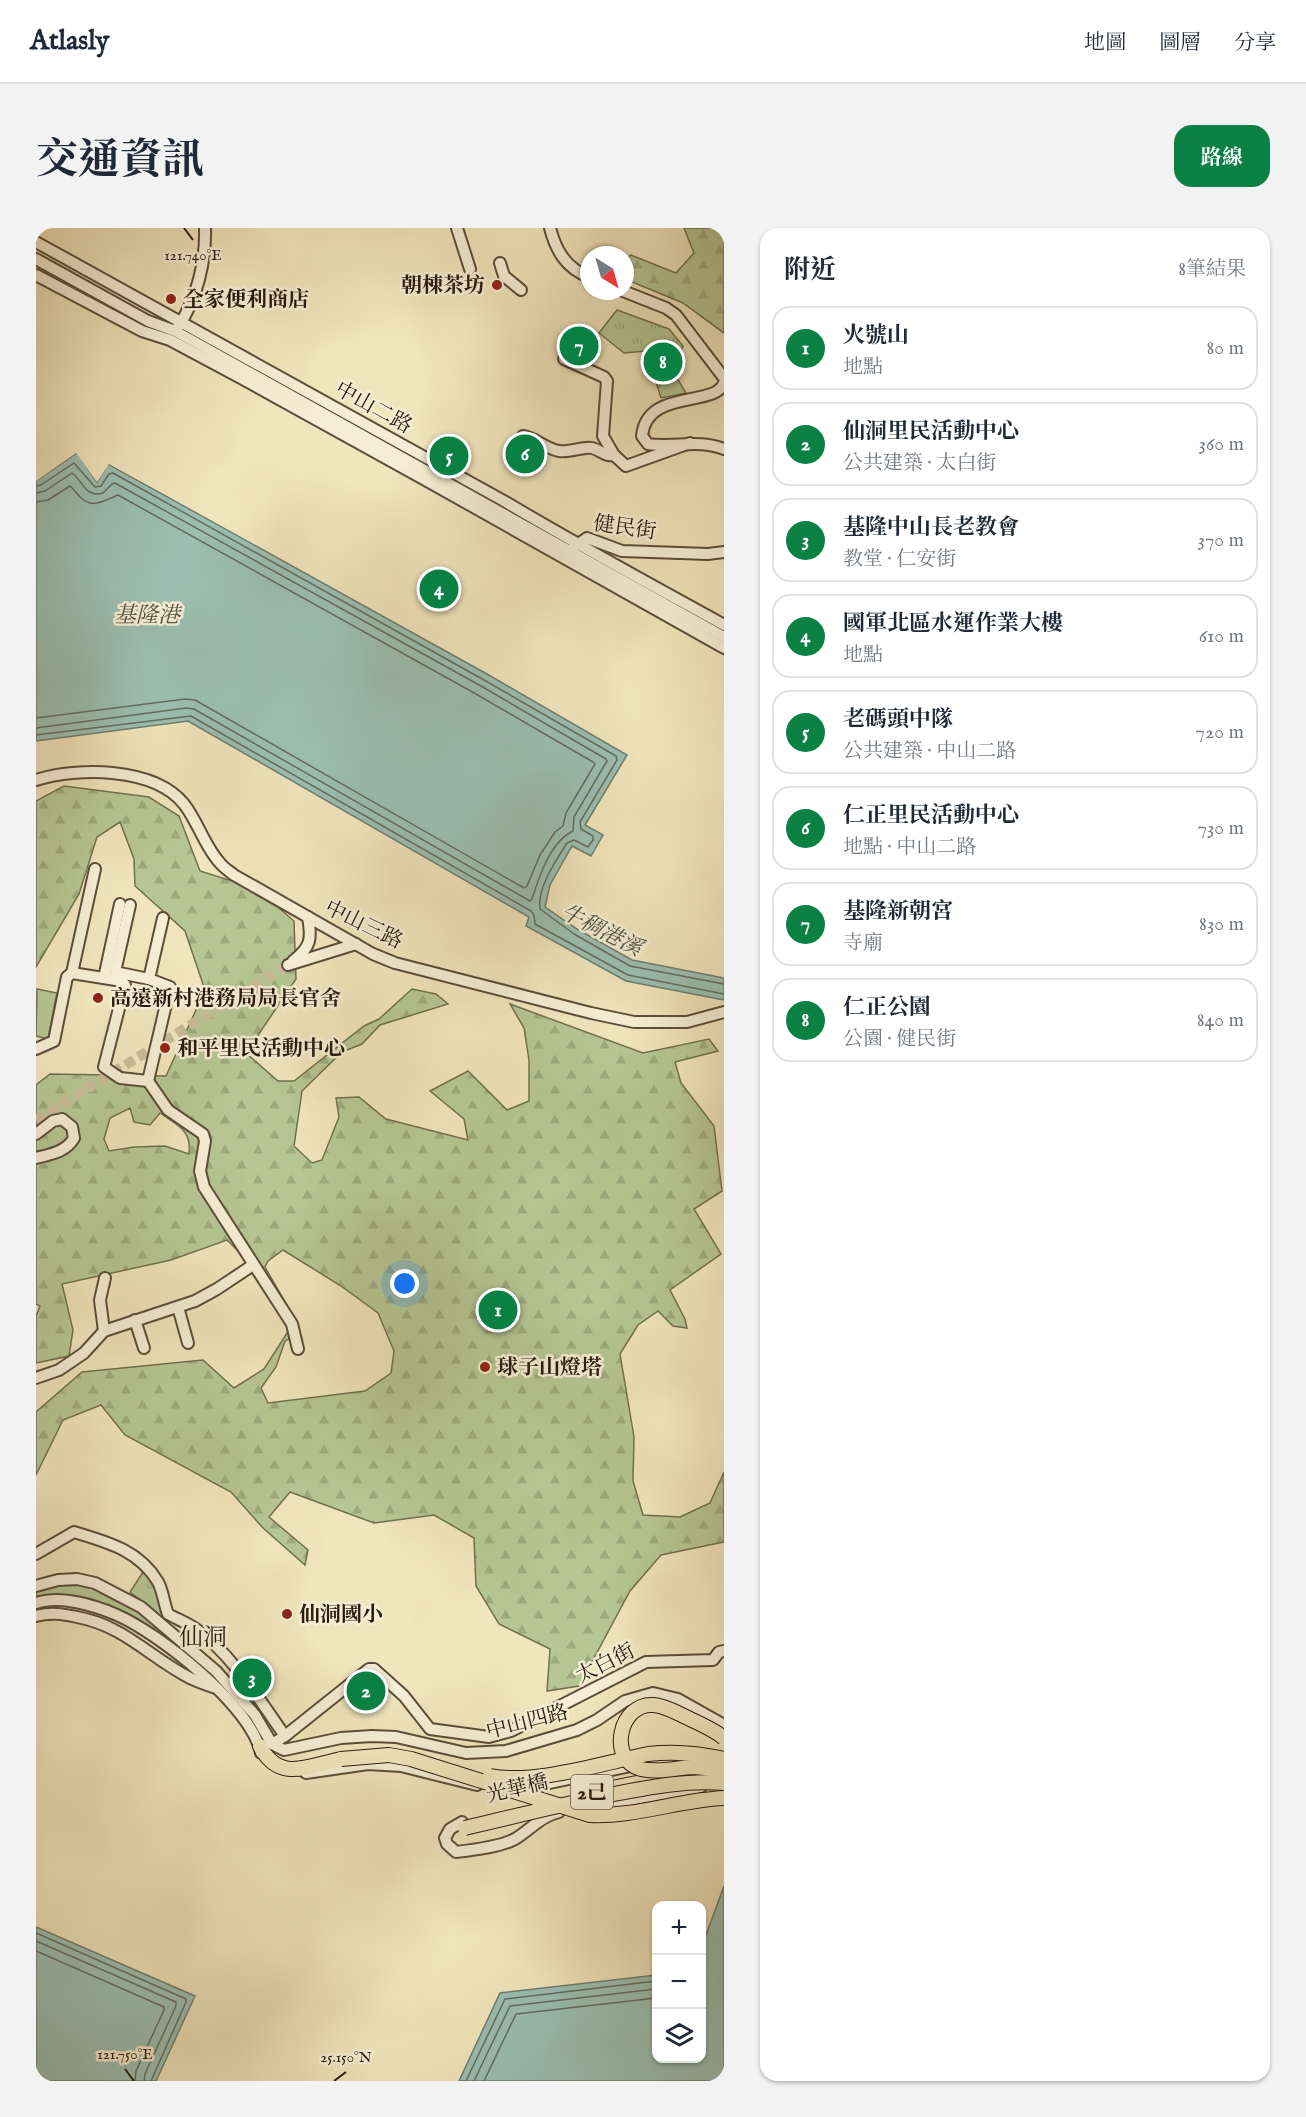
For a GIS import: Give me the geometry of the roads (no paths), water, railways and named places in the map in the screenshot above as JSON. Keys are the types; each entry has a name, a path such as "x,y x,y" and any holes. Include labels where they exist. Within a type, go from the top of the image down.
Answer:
{"main road":[{"path":"724,1738 670,1709 652,1705 642,1706 632,1712 624,1722 620,1740 627,1759 641,1769 694,1767 724,1771"},
{"path":"266,1745 268,1760 277,1767 291,1769 306,1762 357,1748 390,1747 421,1753 492,1776 523,1779 664,1752 699,1754 724,1759"},
{"path":"306,1762 389,1755 411,1759 590,1815 607,1816 631,1813 694,1801 724,1798"},
{"name":"光華橋","path":"459,1826 666,1776 714,1770 724,1771"},
{"name":"光華橋","path":"459,1826 656,1785 704,1781 724,1784"}],"street":[{"path":"175,331 199,279 206,248 205,228"},
{"path":"457,228 470,269"},
{"path":"550,228 555,247 563,259 580,272"},
{"name":"中山二路","path":"36,242 175,331 241,378 571,552 724,637"},
{"name":"中山二路","path":"36,259 148,321 175,331 504,501 571,552 724,648"},
{"path":"500,263 504,276 521,290"},
{"name":"中山二路","path":"36,275 142,331 175,331"},
{"path":"634,295 666,308 676,315 724,378"},
{"path":"564,359 608,381 603,436 614,455 626,466 690,442"},
{"path":"724,383 717,392 664,405 643,426 642,436 648,444 657,446 690,442 724,448"},
{"path":"523,436 532,438 556,451 572,452 591,448 608,456 614,455"},
{"name":"健民街","path":"571,552 587,538 622,551 708,554 724,552"},
{"name":"中山二路","path":"571,552 631,573 724,625"},
{"name":"中山三路","path":"36,780 82,773 121,773 168,790 183,803 219,862 234,875 373,954 395,963 634,1022 687,1022 724,1012"},
{"path":"72,974 95,869"},
{"path":"104,978 125,904 115,972 149,979 170,987 148,1081 168,1110 203,1134 205,1144 200,1171 204,1187 292,1324 298,1348"},
{"path":"308,917 311,936 305,951 288,965 356,944"},
{"path":"149,979 163,918"},
{"path":"36,1049 54,1041 67,977 72,974 122,981 125,985 104,1067 120,1078 148,1081"},
{"path":"36,1134 52,1120 62,1119 72,1126 74,1138 69,1146 36,1158"},
{"path":"36,1378 59,1370 84,1353 104,1331 178,1307 217,1289 253,1265"},
{"path":"104,1331 100,1300 105,1278"},
{"path":"178,1307 189,1343"},
{"path":"135,1320 144,1348"},
{"path":"36,1554 74,1532 133,1554 159,1583 168,1614 196,1629 215,1646 252,1690 285,1736"},
{"path":"36,1586 57,1580 77,1579 95,1583 141,1607 216,1671 232,1688 255,1715 266,1745 262,1756 277,1771 286,1774 368,1764 401,1766 483,1787 535,1786 659,1760 724,1759"},
{"path":"36,1603 48,1599 91,1606 117,1615 143,1629 209,1679 266,1745"},
{"path":"36,1616 49,1612 101,1623 122,1632 189,1677 219,1690"},
{"name":"太白街","path":"266,1745 285,1736 369,1669 374,1669 404,1696 430,1729 489,1737 511,1731 646,1662 713,1660 719,1652 724,1650"},
{"name":"中山四路","path":"266,1745 290,1750 341,1738 372,1736 396,1737 466,1753 506,1751 577,1730 625,1701 653,1694 678,1699 724,1725"},
{"path":"459,1826 445,1838 447,1844 456,1852 477,1850 513,1840 549,1814 699,1788 724,1776"}],"water":[{"name":"基隆港","path":"77,453 97,482 108,464 487,674 627,755 585,825 603,835 591,856 572,846 550,885 545,907 577,929 632,960 724,978 724,1000 626,981 526,926 529,917 188,721 36,741 36,481"},
{"path":"724,1886 724,2081 459,2081 500,1993 652,1975 652,2063 706,2063 706,1935"},
{"path":"36,1927 195,1996 156,2081 36,2081"}],"tunnel":[{"path":"36,1120 288,965"}],"place":[{"name":"朝棟茶坊","path":"497,285"},
{"name":"全家便利商店","path":"171,299"},
{"name":"基隆新朝宮","path":"579,346"},
{"name":"仁正公園","path":"663,362"},
{"name":"仁正里民活動中心","path":"525,454"},
{"name":"老碼頭中隊","path":"449,456"},
{"name":"國軍北區水運作業大樓","path":"439,589"},
{"name":"高遠新村港務局局長官舍","path":"98,998"},
{"name":"和平里民活動中心","path":"165,1048"},
{"name":"火號山","path":"498,1310"},
{"name":"球子山燈塔","path":"485,1367"},
{"name":"仙洞國小","path":"287,1614"},
{"name":"基隆中山長老教會","path":"252,1678"},
{"name":"仙洞里民活動中心","path":"366,1691"}],"district":[{"name":"仙洞","path":"203,1637"}],"water label":[{"name":"牛稠港溪","path":"602,929"}]}
